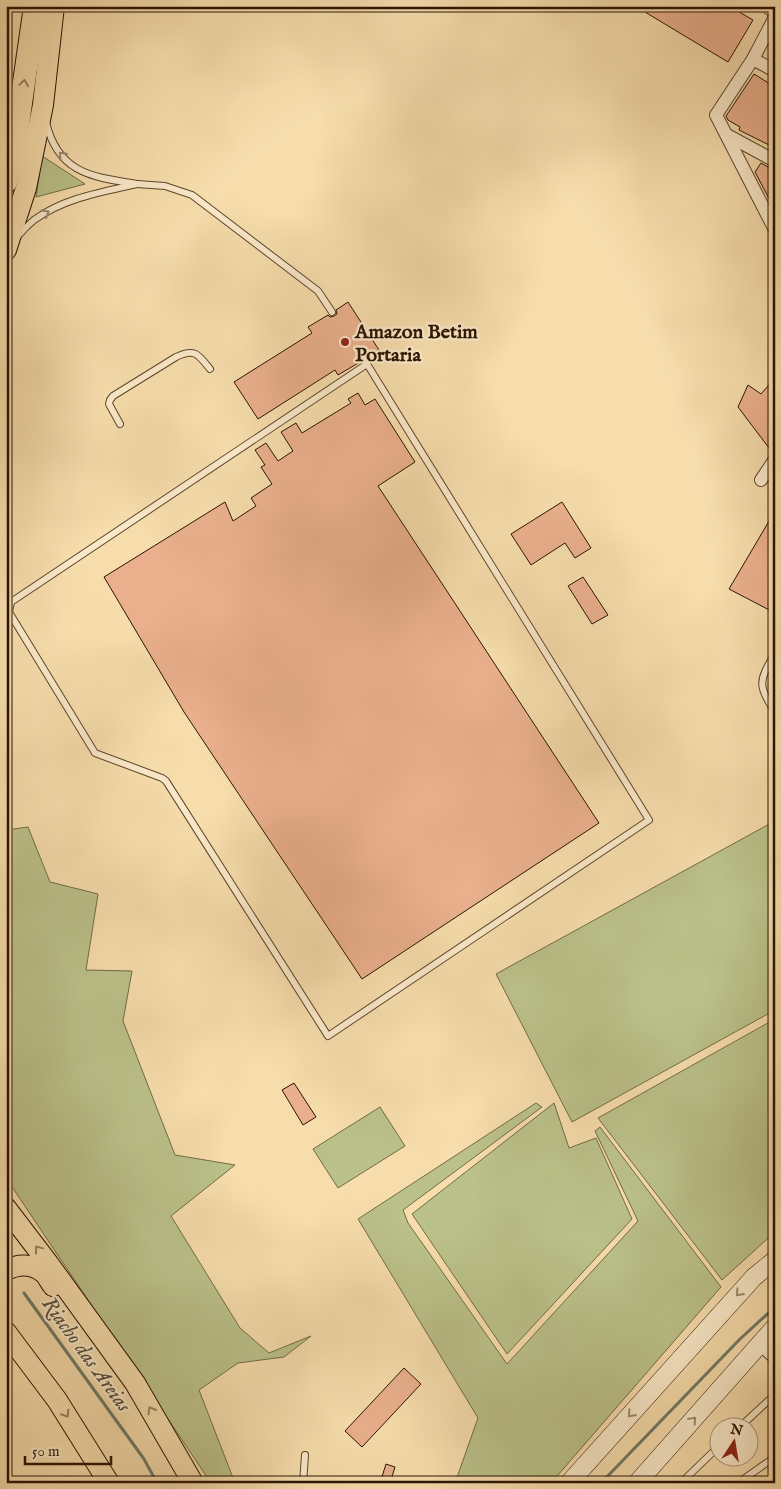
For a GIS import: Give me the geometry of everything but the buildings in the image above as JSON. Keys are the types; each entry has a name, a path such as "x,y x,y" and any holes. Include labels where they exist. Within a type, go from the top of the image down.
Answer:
{"highway":[{"path":"6,182 15,145 35,6"}],"main road":[{"path":"7,247 26,188 43,105 54,6"},
{"path":"6,1208 54,1270 135,1383 194,1483"},
{"path":"569,1483 754,1277 775,1260"},
{"path":"6,1270 16,1265 30,1266 44,1273 88,1335 135,1383"},
{"path":"6,1320 37,1364 53,1395"},
{"path":"637,1483 775,1327"},
{"path":"6,1332 53,1395 109,1483"}],"street":[{"path":"765,6 775,12"},
{"path":"775,17 753,59 716,115 775,230"},
{"path":"753,59 775,71"},
{"path":"727,135 775,161"},
{"path":"761,480 775,459"},
{"path":"760,1344 775,1358"}],"lane":[{"path":"43,105 54,148 74,167 96,177 138,184 165,186 192,196 318,290 332,312"},
{"path":"7,247 34,220 63,204 138,184"},
{"path":"120,424 110,404 113,396 176,357 186,352 192,352 200,356 210,369"},
{"path":"365,362 649,820 328,1036 166,781 95,753 9,612 11,602 365,362"},
{"path":"775,653 762,676 766,699 775,712"},
{"path":"752,1416 769,1400 775,1398"},
{"path":"303,1483 305,1455"},
{"path":"738,1483 775,1456"},
{"path":"681,1483 708,1457"}],"green space":[{"path":"42,156 85,184 36,197"},
{"path":"773,822 775,825 775,1010 572,1122 496,974"},
{"path":"28,827 50,882 98,894 86,970 132,971 123,1021 175,1155 235,1165 171,1216 240,1328 269,1353 311,1336 284,1357 238,1363 199,1390 235,1483 211,1483 6,1178 6,830"},
{"path":"775,1019 775,1232 722,1280 598,1118"},
{"path":"536,1103 542,1107 403,1210 408,1223 507,1364 638,1221 595,1131 600,1127 721,1287 551,1483 455,1483 478,1418 358,1219"},
{"path":"554,1103 569,1148 596,1138 632,1219 507,1354 412,1214"},
{"path":"380,1107 405,1146 338,1188 313,1149"}],"waterway":[{"name":"Riacho das Areias","path":"24,1293 144,1459 157,1483"},
{"path":"601,1483 740,1339 775,1307"}],"place":[{"name":"Amazon Betim Portaria","path":"345,342"}]}
